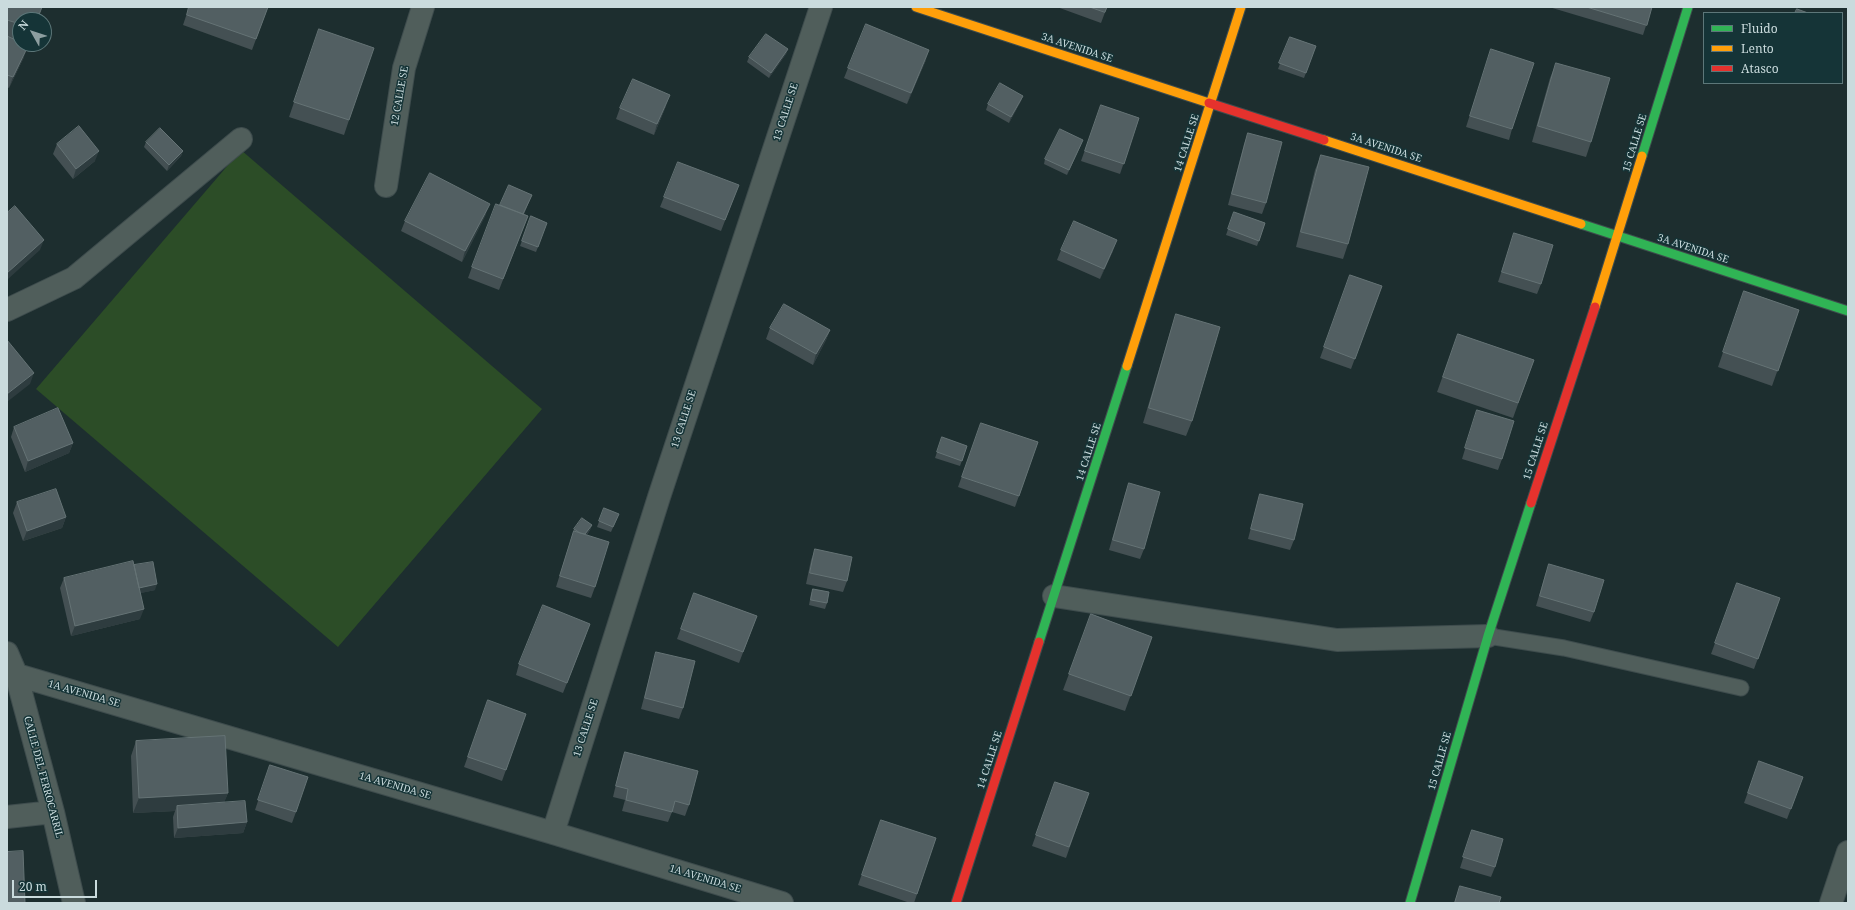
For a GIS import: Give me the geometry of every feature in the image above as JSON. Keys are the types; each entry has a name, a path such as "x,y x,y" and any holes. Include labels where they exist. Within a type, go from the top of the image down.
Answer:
{"street":[{"name":"12 CALLE SE","path":"386,186 404,68 423,7"},
{"name":"13 CALLE SE","path":"553,833 659,497 821,7"},
{"name":"3A AVENIDA SE","path":"916,7 1848,311"},
{"name":"14 CALLE SE","path":"956,903 1241,7"},
{"name":"15 CALLE SE","path":"1410,903 1488,636 1618,236 1688,7"},
{"path":"7,310 74,278 241,139"},
{"path":"1054,596 1337,640 1488,636"},
{"name":"CALLE DEL FERROCARRIL","path":"7,653 11,673 53,812 74,903"},
{"name":"1A AVENIDA SE","path":"11,673 553,833 782,903"},
{"path":"7,817 53,812"},
{"path":"1831,903 1848,852"}],"lane":[{"path":"1488,636 1564,648 1742,688"}],"green space":[{"path":"241,150 542,409 338,647 36,389"}],"building":[{"path":"7,7 42,7 40,12 12,12 12,22 7,20"},
{"path":"189,7 268,7 256,39 187,15"},
{"path":"1090,7 1107,7 1105,12"},
{"path":"1587,7 1652,7 1647,25"},
{"path":"1797,9 1805,12 1796,12"},
{"path":"866,24 929,50 911,93 848,68"},
{"path":"319,29 374,48 349,120 294,102"},
{"path":"766,34 788,49 771,73 749,57"},
{"path":"7,36 12,38 12,52 25,52 13,77 7,75"},
{"path":"1290,37 1316,46 1306,73 1279,63"},
{"path":"1491,49 1534,63 1512,129 1470,116"},
{"path":"1556,63 1610,78 1591,142 1538,126"},
{"path":"633,79 670,95 657,124 620,108"},
{"path":"1000,83 1023,96 1011,117 988,104"},
{"path":"1101,105 1139,118 1124,164 1085,151"},
{"path":"79,126 99,151 76,169 57,144"},
{"path":"160,128 183,151 169,165 146,142"},
{"path":"1060,129 1083,140 1069,170 1045,159"},
{"path":"1248,133 1282,142 1266,203 1232,194"},
{"path":"1321,155 1369,167 1348,244 1301,232"},
{"path":"678,162 739,185 725,220 664,197"},
{"path":"430,173 490,204 465,251 405,221"},
{"path":"509,185 532,195 523,214 500,205"},
{"path":"496,204 528,216 503,279 472,267"},
{"path":"15,206 44,240 7,273 7,213"},
{"path":"1234,212 1265,223 1259,241 1228,229"},
{"path":"531,216 547,223 538,247 522,241"},
{"path":"1074,221 1117,240 1104,269 1061,250"},
{"path":"1514,233 1553,245 1541,284 1502,272"},
{"path":"1350,275 1382,286 1355,359 1324,347"},
{"path":"1744,291 1799,310 1778,371 1723,352"},
{"path":"784,304 830,330 816,354 770,328"},
{"path":"1176,314 1220,327 1192,421 1149,408"},
{"path":"1458,334 1534,360 1518,403 1443,377"},
{"path":"7,340 34,373 7,394"},
{"path":"58,408 73,443 28,461 14,427"},
{"path":"1477,410 1514,421 1502,459 1465,448"},
{"path":"981,423 1038,442 1019,496 962,477"},
{"path":"942,437 967,446 962,461 937,452"},
{"path":"1129,483 1160,492 1144,549 1113,540"},
{"path":"56,489 66,517 27,531 17,502"},
{"path":"1260,494 1303,504 1294,540 1251,529"},
{"path":"604,508 619,514 613,527 599,521"},
{"path":"582,518 592,525 585,534 574,529"},
{"path":"574,531 609,542 595,587 560,576"},
{"path":"815,549 852,557 847,581 810,573"},
{"path":"133,561 144,609 75,626 64,578"},
{"path":"153,562 157,584 139,588 134,565"},
{"path":"1549,564 1604,580 1594,612 1540,596"},
{"path":"1737,583 1780,598 1758,659 1715,643"},
{"path":"813,589 829,592 827,603 811,600"},
{"path":"694,593 757,616 743,652 681,629"},
{"path":"543,605 590,624 567,683 519,664"},
{"path":"1091,614 1152,637 1131,696 1069,674"},
{"path":"656,652 695,661 683,708 645,698"},
{"path":"488,700 526,714 506,770 468,757"},
{"path":"225,736 228,793 139,798 136,741"},
{"path":"625,752 698,771 689,805 675,801 672,812 626,800 628,789 616,786"},
{"path":"1759,761 1803,777 1791,809 1748,793"},
{"path":"270,765 308,777 296,812 258,800"},
{"path":"1055,782 1089,793 1069,847 1036,835"},
{"path":"245,801 247,822 178,828 177,806"},
{"path":"881,820 936,838 917,894 862,875"},
{"path":"1472,830 1503,839 1495,867 1463,857"},
{"path":"23,851 25,903 7,903 7,852"},
{"path":"1460,886 1501,897 1499,903 1455,903"}],"traffic: fast":[{"path":"1642,156 1688,7"},
{"path":"1581,224 1848,311"},
{"path":"1039,642 1127,366"},
{"path":"1410,903 1488,636 1531,503"}],"traffic: slow":[{"path":"916,7 1209,103"},
{"path":"1127,366 1241,7"},
{"path":"1324,140 1581,224"},
{"path":"1595,307 1642,156"}],"traffic: jam":[{"path":"1209,103 1324,140"},
{"path":"1531,503 1595,307"},
{"path":"956,903 1039,642"}]}
